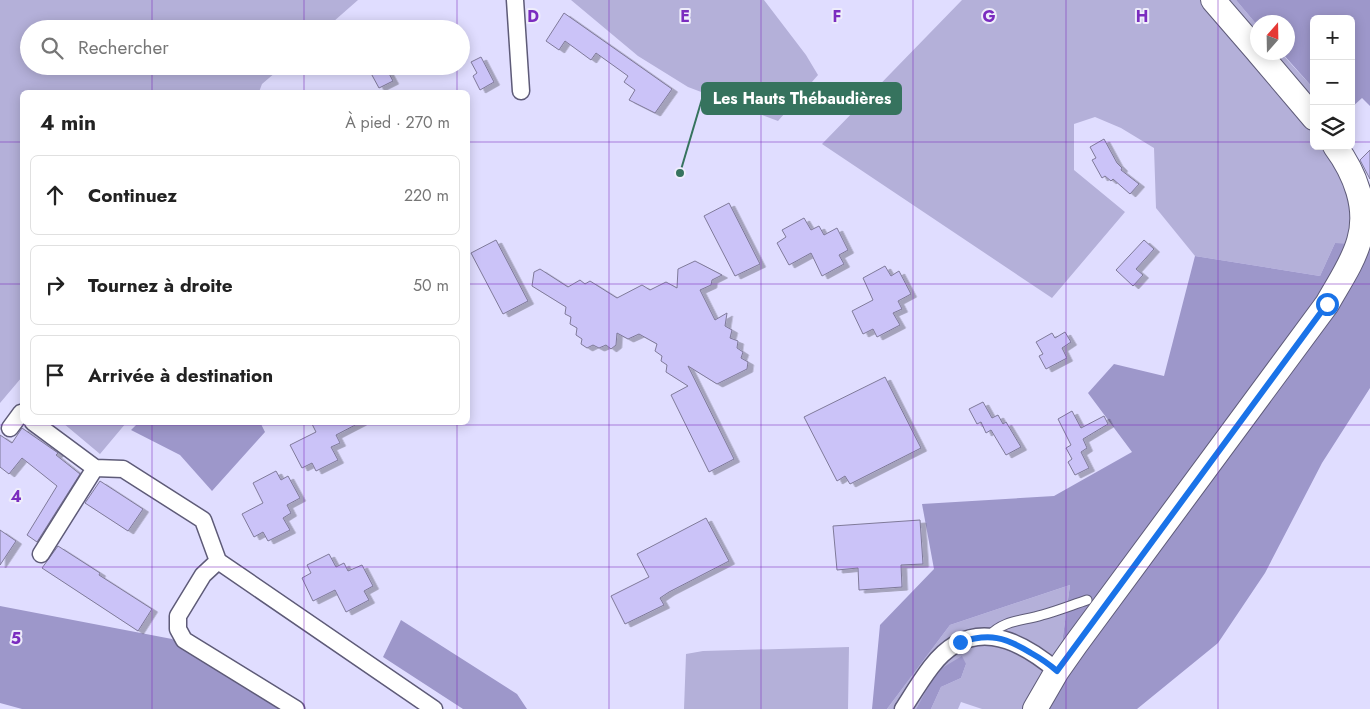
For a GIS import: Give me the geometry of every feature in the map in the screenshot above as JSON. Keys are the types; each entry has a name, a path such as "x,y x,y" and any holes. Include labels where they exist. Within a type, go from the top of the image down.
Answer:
{"main road":[{"path":"1213,0 1250,43"},
{"path":"1265,60 1310,113"},
{"path":"1035,709 1057,671 1327,304 1347,268 1366,230 1366,204 1344,158 1338,150"}],"street":[{"path":"515,0 521,90"},
{"path":"10,428 20,415"},
{"path":"37,425 95,468 123,469 203,520 218,561 434,709"},
{"path":"41,554 95,468"},
{"path":"218,561 203,575 178,616 178,630 184,640 296,709"},
{"path":"903,709 931,666 945,652 960,642 974,638 989,636 1004,638 1017,644 1057,671"}],"lane":[{"path":"989,636 996,628 1009,622 1041,616 1087,600"}],"shaded area":[{"path":"0,0 358,0 335,20 20,20 20,75 272,75 262,84 260,90 20,90 20,379 0,403"},
{"path":"571,0 764,0 806,55 818,75 778,121 688,87 638,56"},
{"path":"962,0 1236,0 1250,17 1250,60 1287,60 1310,85 1310,150 1327,150 1352,190 1351,243 1335,243 1320,276 1195,256 1156,208 1154,148 1121,128 1095,117 1074,124 1074,170 1125,212 1052,298 822,144"},
{"path":"1236,0 1370,0 1370,106 1362,98 1355,104 1355,15 1310,15 1310,84 1288,60 1295,60 1295,15 1250,15 1250,17"},
{"path":"1335,243 1370,244 1370,388 1322,463 1265,573 1218,643 1137,709 1024,709 1056,687 1070,585 950,625 887,709 872,709 880,625 934,569 922,504 1054,496 1132,452 1088,393 1114,364 1164,376 1195,256 1320,276"},
{"path":"65,425 124,425 100,454"},
{"path":"136,425 262,425 265,432 212,491 180,455 131,430"},
{"path":"1070,585 1056,687 1024,709 982,709 961,702 958,709 931,709 941,687 961,678 966,664 925,694 916,709 887,709 950,625"},
{"path":"0,606 172,639 288,709 22,709 0,703"},
{"path":"401,620 517,694 527,709 463,709 383,657"},
{"path":"849,647 848,709 684,709 686,654 703,651"},
{"path":"962,656 966,664 961,678 941,687 931,709 916,709 937,671"}],"building":[{"path":"564,13 672,89 655,113 629,100 635,90 624,82 628,76 596,53 591,60 565,41 559,50 546,41"},
{"path":"481,57 494,82 480,90 473,76 477,73 471,62"},
{"path":"372,75 390,75 393,81 379,88"},
{"path":"1104,139 1117,163 1122,168 1121,170 1139,184 1130,194 1113,179 1111,181 1105,176 1102,178 1092,160 1096,158 1090,147"},
{"path":"1370,150 1370,179 1360,160"},
{"path":"729,203 760,264 735,276 704,216"},
{"path":"804,218 811,230 819,226 824,235 837,228 848,250 839,255 844,264 822,276 811,253 789,265 777,243 786,237 782,230"},
{"path":"496,240 528,301 503,314 471,253"},
{"path":"1144,240 1154,249 1136,269 1143,275 1133,286 1116,270"},
{"path":"695,261 722,275 712,280 711,285 700,290 715,320 727,313 725,326 732,330 730,338 738,341 737,348 743,352 741,358 748,362 747,369 717,384 688,366 734,459 709,472 671,395 688,386 666,372 667,365 661,361 662,356 655,351 657,344 639,334 628,339 617,333 616,345 611,349 606,345 599,348 593,345 587,348 581,344 582,339 576,335 577,328 570,324 571,317 565,314 566,307 532,286 534,272 540,269 568,287 580,280 585,284 590,281 617,298 642,285 650,290 666,282 677,288 678,269"},
{"path":"885,266 891,276 899,271 911,294 898,301 902,309 893,313 900,325 877,337 873,329 863,334 852,311 873,300 863,278"},
{"path":"1065,332 1071,342 1062,348 1067,358 1046,369 1039,356 1043,354 1036,342 1052,333 1055,338"},
{"path":"885,377 921,448 850,484 845,476 837,481 804,417"},
{"path":"983,402 992,418 998,415 1003,424 1006,422 1021,447 1006,455 991,430 986,433 981,422 977,424 969,409"},
{"path":"1072,411 1081,428 1104,416 1108,424 1083,439 1087,448 1081,452 1089,468 1075,475 1068,462 1072,459 1066,448 1071,445 1058,419"},
{"path":"312,425 355,425 336,435 340,443 331,447 338,460 316,471 312,463 302,468 290,445 316,432"},
{"path":"22,428 58,453 56,455 80,474 37,542 27,535 57,486 22,458 9,474 0,467 0,435 12,443"},
{"path":"276,471 281,480 288,476 300,498 287,505 291,513 283,518 290,530 268,541 263,532 254,537 242,514 263,503 253,483"},
{"path":"100,481 143,509 128,531 85,503"},
{"path":"706,518 729,561 669,592 660,598 664,605 625,624 611,596 649,577 637,554"},
{"path":"920,520 923,564 901,565 902,587 859,590 858,568 837,570 833,526"},
{"path":"0,530 16,541 0,565"},
{"path":"58,546 152,609 138,631 42,568"},
{"path":"329,554 336,567 344,563 348,571 362,565 373,586 364,591 369,600 346,612 335,590 313,601 302,578 311,573 307,565"}],"place":[{"name":"Les Hauts Thébaudières","path":"680,173"}],"route":[{"path":"960,642 989,636 1004,638 1050,664 1057,671 1327,304"}]}
